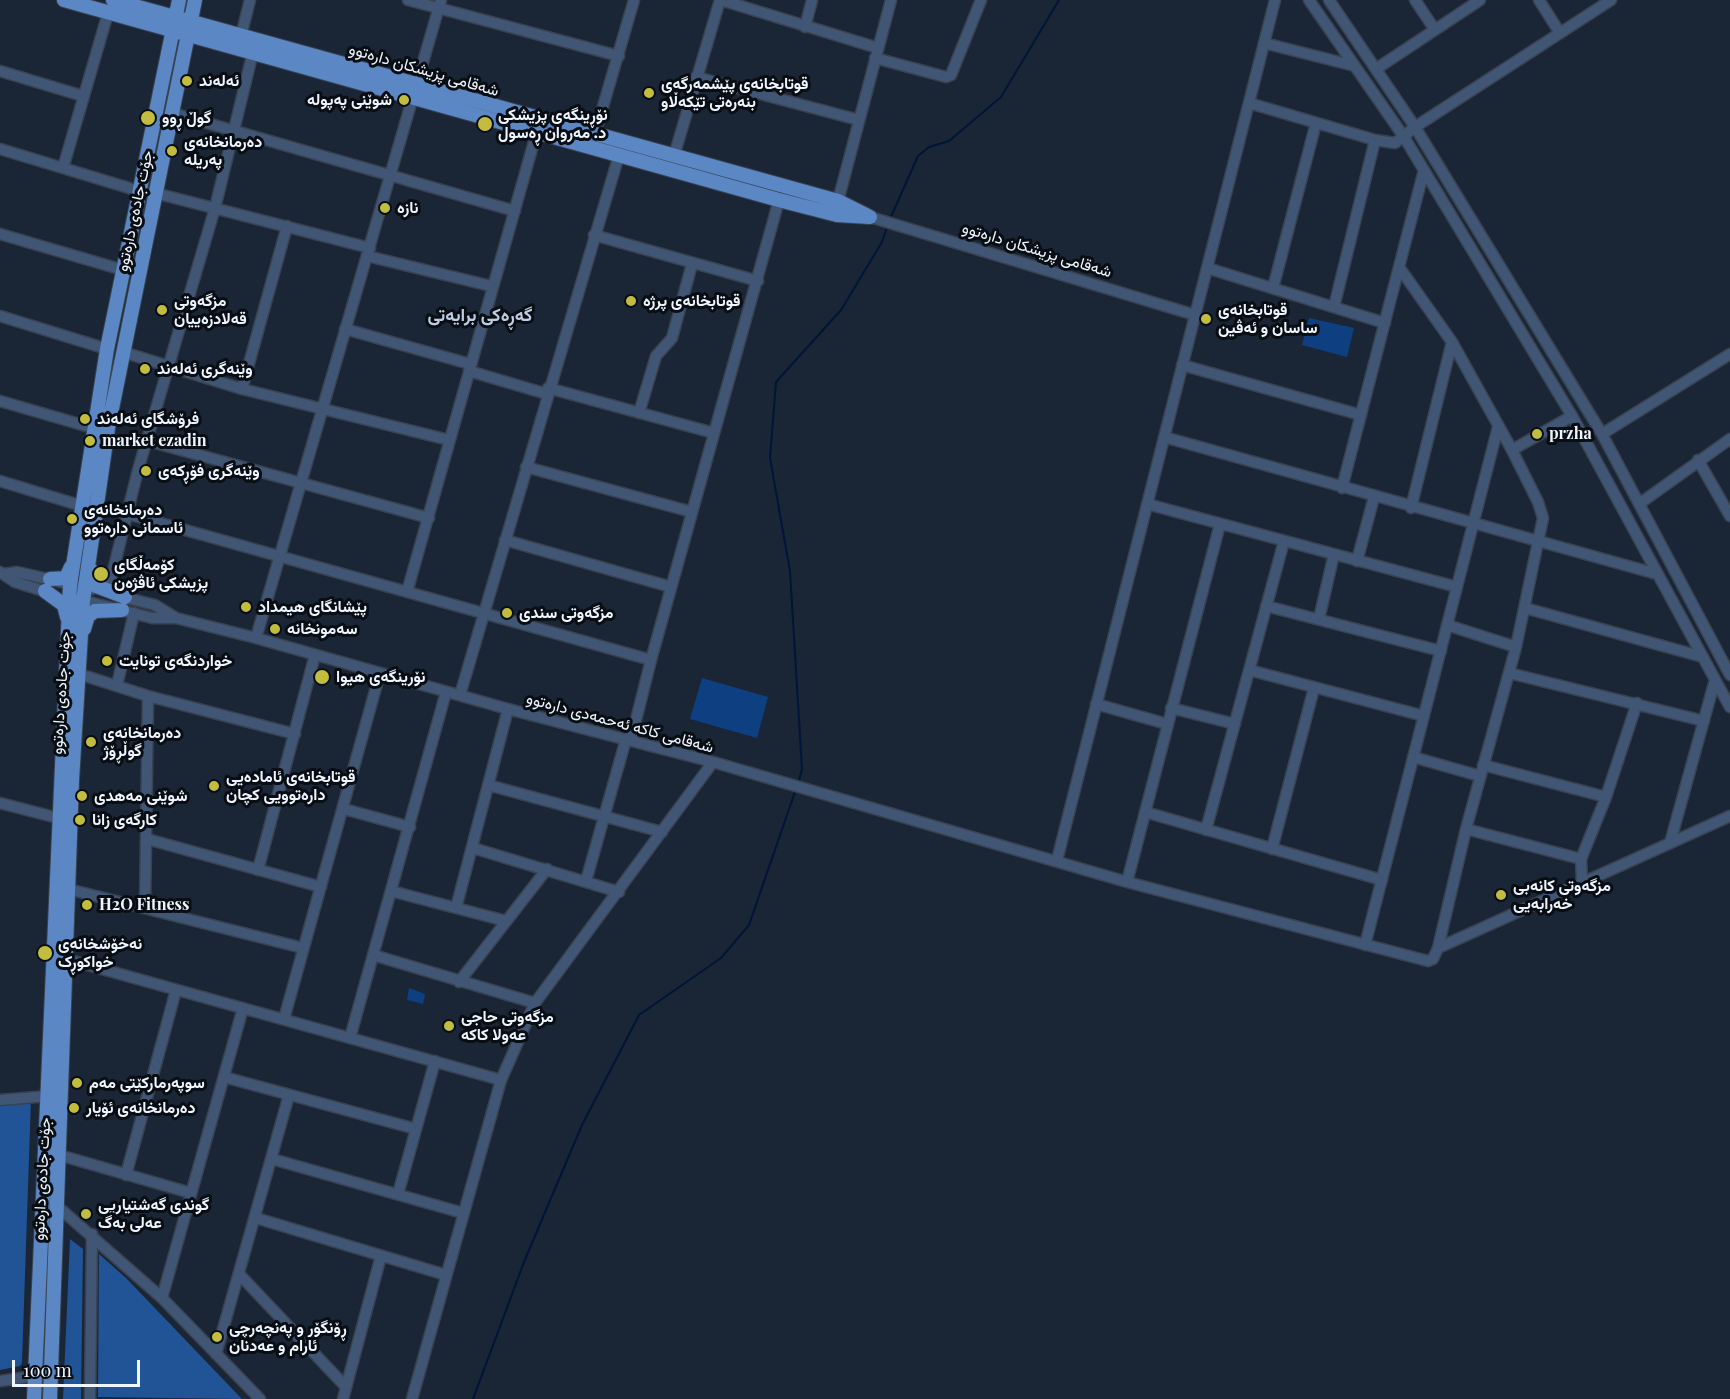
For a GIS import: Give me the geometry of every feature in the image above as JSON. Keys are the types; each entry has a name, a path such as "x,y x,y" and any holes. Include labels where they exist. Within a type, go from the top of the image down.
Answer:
{"main road":[{"path":"64,0 111,6 174,25"},
{"name":"جۆت جادەی دارەتوو","path":"50,1399 68,889 81,640 74,556 107,349 179,0"},
{"name":"جۆت جادەی دارەتوو","path":"33,1399 67,640 91,544 108,428 195,0"},
{"path":"111,6 136,3 174,25"},
{"name":"شەقامی پزیشکان دارەتوو","path":"174,25 241,36 537,131 620,148 674,156 838,201 855,213"},
{"name":"شەقامی پزیشکان دارەتوو","path":"189,28 254,52 595,134 620,148 779,200 855,213 876,219"},
{"path":"91,544 93,581 98,588 108,591 127,607"},
{"path":"67,640 65,607 47,585 68,577 74,556"},
{"path":"81,640 87,620 93,612 127,607"},
{"path":"34,1373 51,1371"}],"street":[{"path":"241,36 250,0"},
{"path":"408,0 439,4 619,56"},
{"path":"595,134 634,0"},
{"path":"674,156 720,0 805,27 946,77 951,75 981,0"},
{"path":"805,27 812,0"},
{"path":"838,201 891,0"},
{"path":"1057,861 1275,0"},
{"path":"1309,0 1404,137 1572,416 1730,707"},
{"path":"1329,0 1415,127 1602,434 1730,675"},
{"path":"1415,0 1435,30"},
{"path":"1376,69 1480,0"},
{"path":"1539,0 1560,33"},
{"path":"1249,103 1393,144 1415,127 1611,0"},
{"path":"256,638 281,558 299,483 369,252 388,175 439,4"},
{"path":"63,168 111,6"},
{"path":"1264,44 1355,66"},
{"path":"108,591 138,470 214,208 254,52"},
{"path":"0,70 83,96"},
{"path":"696,77 859,120"},
{"path":"172,113 514,211"},
{"path":"1273,288 1316,123"},
{"path":"407,592 491,286 537,131"},
{"path":"1334,307 1375,140"},
{"path":"460,695 620,148"},
{"path":"0,149 139,191"},
{"path":"1342,488 1424,171"},
{"path":"156,193 287,226 369,252 491,286"},
{"path":"586,881 759,281 779,200"},
{"name":"شەقامی پزیشکان دارەتوو","path":"876,219 1195,315"},
{"path":"242,388 287,226"},
{"path":"0,234 123,270"},
{"path":"594,235 759,281"},
{"path":"639,412 656,356 672,338 692,264"},
{"path":"1399,267 1452,342 1512,450 1538,502 1543,518 1540,541 1516,646 1466,829 1438,948"},
{"path":"1207,268 1385,322"},
{"path":"0,316 107,349"},
{"path":"345,329 548,391 639,412 714,433"},
{"path":"1411,508 1452,342"},
{"path":"123,352 242,388 449,440"},
{"path":"1602,434 1730,354"},
{"path":"1182,365 1361,415"},
{"path":"0,401 93,428"},
{"path":"1512,450 1572,416"},
{"path":"1365,945 1498,427"},
{"path":"1164,437 1411,508 1657,574"},
{"path":"1639,504 1730,439"},
{"path":"148,441 429,518"},
{"path":"1698,460 1730,516"},
{"path":"526,467 692,512"},
{"path":"0,481 82,506"},
{"path":"1357,561 1374,497"},
{"path":"1147,504 1457,587"},
{"path":"128,514 651,660"},
{"path":"1127,882 1220,524"},
{"path":"505,540 671,587"},
{"path":"1206,830 1284,541"},
{"path":"1319,619 1334,554"},
{"name":"شەقامی کاکە ئەحمەدی دارەتوو","path":"2,573 17,572 47,585 127,607 152,618 176,618 256,638 508,709 713,762 821,796 1423,962 1433,959 1438,948 1730,816"},
{"name":"شەقامی کاکە ئەحمەدی دارەتوو","path":"127,607 155,605 176,618"},
{"path":"1266,606 1441,651"},
{"path":"117,685 127,607"},
{"path":"1525,608 1703,657"},
{"path":"1447,625 1516,646"},
{"path":"258,870 315,655"},
{"path":"1249,670 1424,716"},
{"path":"284,1019 380,673"},
{"path":"1509,673 1704,721"},
{"path":"79,674 148,696 295,734"},
{"path":"1670,843 1715,680"},
{"path":"1272,849 1314,688"},
{"path":"350,1038 446,692"},
{"path":"145,908 148,696"},
{"path":"1582,882 1581,859 1606,797 1637,703"},
{"path":"1096,704 1167,724"},
{"path":"1171,708 1235,724"},
{"path":"456,908 508,709"},
{"path":"1413,758 1482,770 1606,797"},
{"path":"412,1399 501,1080 535,1003 713,762"},
{"path":"488,785 662,832"},
{"path":"0,803 58,818"},
{"path":"344,808 410,827"},
{"path":"1145,812 1382,880"},
{"path":"1466,829 1581,859"},
{"path":"147,840 321,887"},
{"path":"472,848 619,892"},
{"path":"459,982 547,869"},
{"path":"68,889 303,948"},
{"path":"391,891 506,921"},
{"path":"373,955 535,1003"},
{"path":"66,959 501,1080"},
{"path":"126,1175 176,990"},
{"path":"162,1298 243,1008"},
{"path":"398,1194 435,1061"},
{"path":"224,1077 416,1129"},
{"path":"216,1354 289,1095"},
{"path":"0,1100 48,1096"},
{"path":"59,1155 191,1193"},
{"path":"272,1159 463,1213"},
{"path":"57,1206 92,1234 162,1298 260,1399"},
{"path":"256,1218 446,1275"},
{"path":"90,1399 92,1234"},
{"path":"343,1399 381,1256"},
{"path":"240,1275 346,1387"},
{"path":"0,1381 34,1373"}],"shaded area":[{"path":"1309,318 1354,328 1347,357 1302,345"},
{"path":"702,678 768,697 757,738 690,719"},
{"path":"409,988 425,994 423,1004 407,1000"},
{"path":"31,1099 22,1363 20,1366 0,1370 0,1104"},
{"path":"70,1239 83,1249 81,1399 63,1399"},
{"path":"99,1254 126,1278 242,1399 98,1397"}],"waterway":[{"path":"890,219 918,156 929,147 949,141 1001,97 1059,0"},
{"path":"798,784 802,769 790,571 770,458 776,382 841,310 882,242 887,227"},
{"path":"473,1399 524,1262 582,1125 639,1015 721,958 749,925 796,789"}],"place":[{"name":"ئەلەند","path":"187,81"},
{"name":"قوتابخانەی پێشمەرگەی بنەرەتی تێکەڵاو","path":"649,93"},
{"name":"شوێنی پەپولە","path":"404,100"},
{"name":"گوڵ ڕوو","path":"148,118"},
{"name":"نۆڕینگەی پزیشکی د. مەروان ڕەسول","path":"485,124"},
{"name":"دەرمانخانەی پەریلە","path":"172,151"},
{"name":"نازە","path":"385,208"},
{"name":"قوتابخانەی پرژە","path":"631,301"},
{"name":"مزگەوتی قەلادزەییان","path":"162,310"},
{"name":"قوتابخانەی ساسان و ئەڤین","path":"1206,319"},
{"name":"وێنەگری ئەلەند","path":"145,369"},
{"name":"فرۆشگای ئەلەند","path":"85,419"},
{"name":"przha","path":"1537,434"},
{"name":"market ezadin","path":"90,441"},
{"name":"وێنەگری فۆڕکەی","path":"146,471"},
{"name":"دەرمانخانەی ئاسمانی دارەتوو","path":"72,519"},
{"name":"کۆمەڵگای پزیشکی ئاڤژەن","path":"101,574"},
{"name":"پێشانگای هیمداد","path":"246,607"},
{"name":"مزگەوتی سندی","path":"507,613"},
{"name":"سەمونخانە","path":"275,629"},
{"name":"خواردنگەی تونایت","path":"107,661"},
{"name":"نۆرینگەی هیوا","path":"322,677"},
{"name":"دەرمانخانەی گوڵڕۆژ","path":"91,742"},
{"name":"قوتابخانەی ئامادەیی دارەتوویی کچان","path":"214,786"},
{"name":"شوێنی مەهدی","path":"82,796"},
{"name":"کارگەی زانا","path":"80,820"},
{"name":"مزگەوتی کانەبی خەرابەیی","path":"1501,895"},
{"name":"H2O Fitness","path":"87,905"},
{"name":"نەخۆشخانەی خواکوڕک","path":"45,953"},
{"name":"مزگەوتی حاجی عەولا کاکە","path":"449,1026"},
{"name":"سوپەرمارکێتی مەم","path":"77,1083"},
{"name":"دەرمانخانەی ئۆیار","path":"74,1108"},
{"name":"گوندی گەشتیاریی عەلی بەگ","path":"86,1214"},
{"name":"ڕۆنگۆڕ و پەنچەرچی ئارام و عەدنان","path":"217,1337"}],"district":[{"name":"گەڕەکی برایەتی","path":"480,315"}]}
